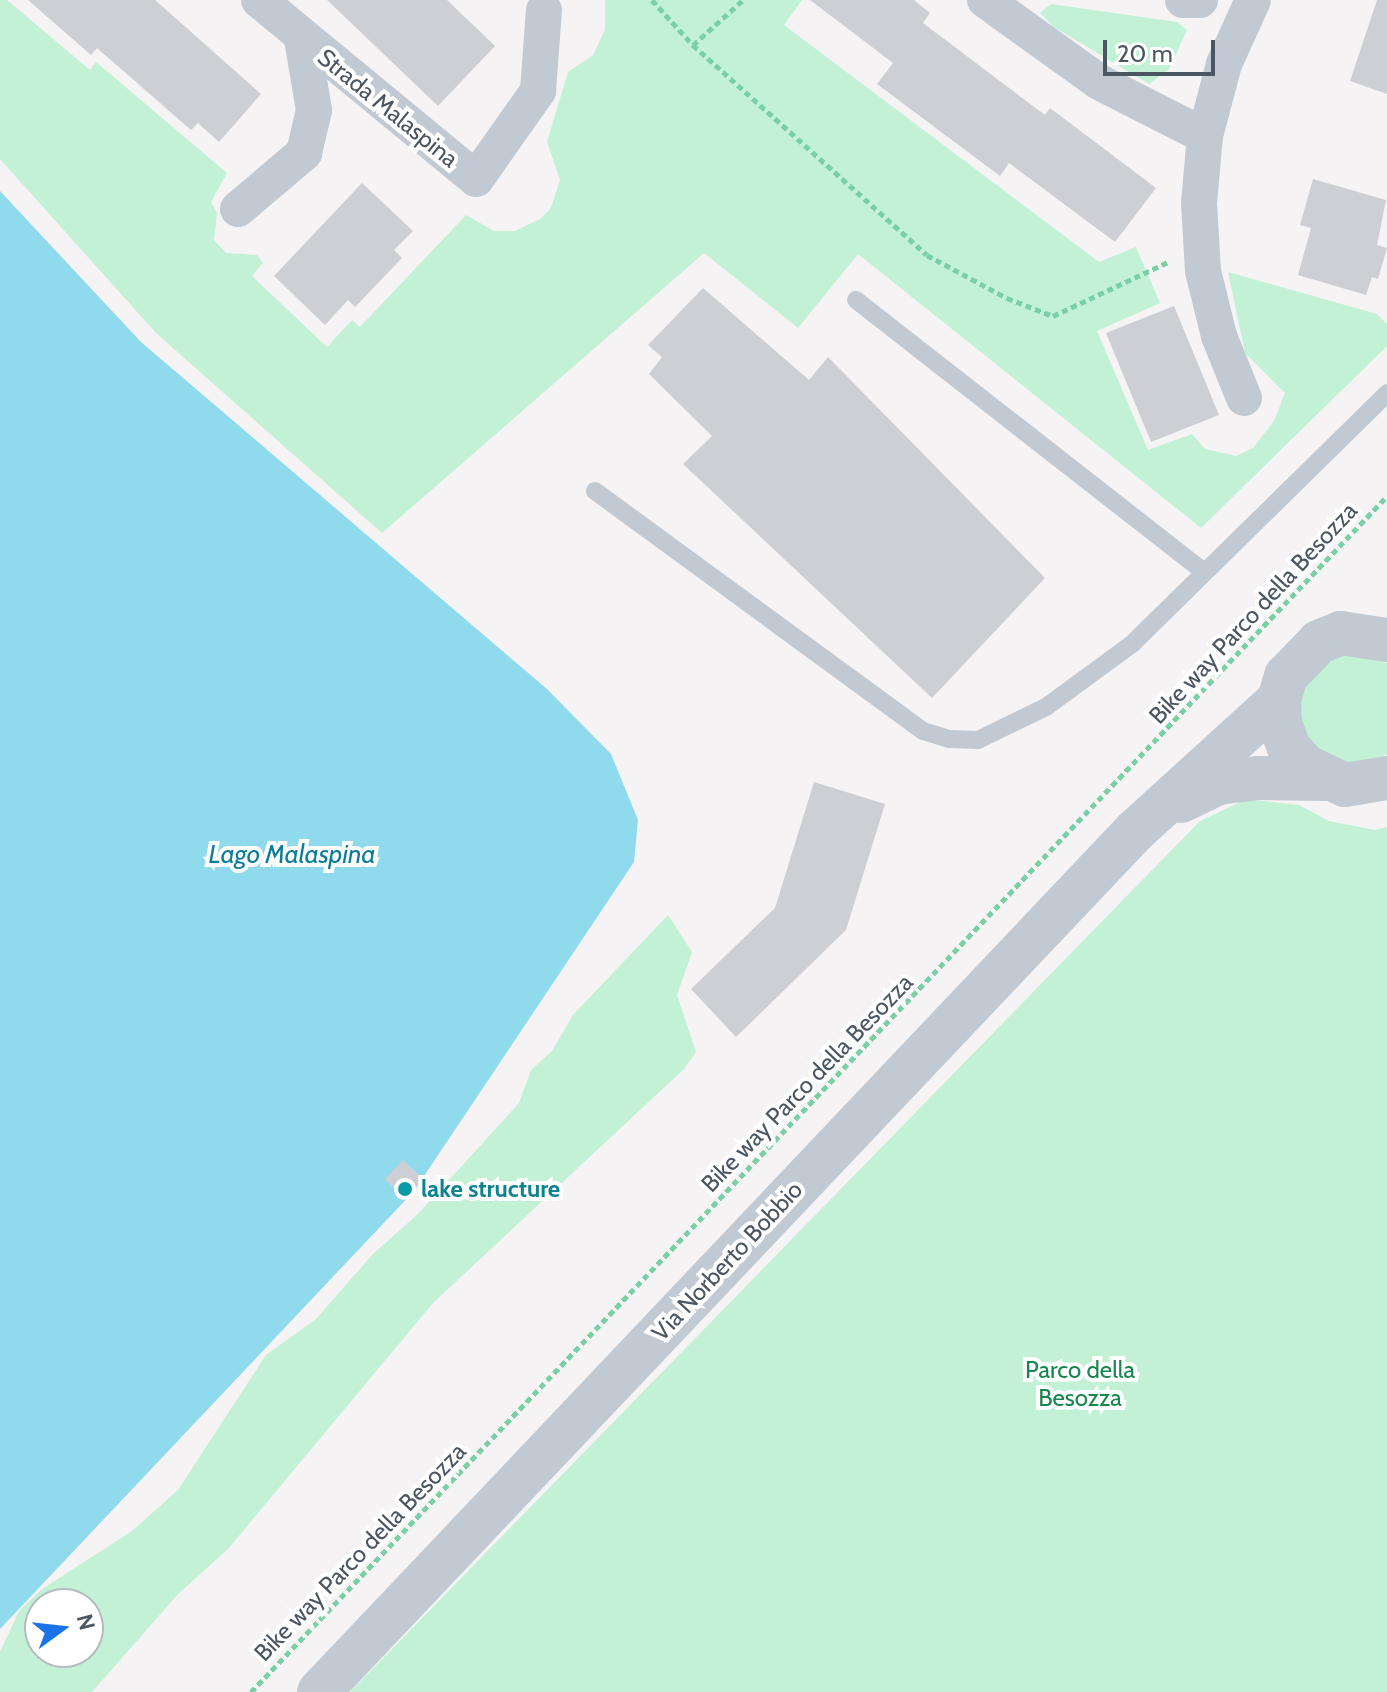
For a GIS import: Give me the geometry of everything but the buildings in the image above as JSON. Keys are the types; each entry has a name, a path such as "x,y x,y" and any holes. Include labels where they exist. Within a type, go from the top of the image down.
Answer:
{"street":[{"name":"Strada Malaspina","path":"259,0 302,39 476,179 538,91 544,10"},
{"path":"985,0 1099,82 1205,136"},
{"path":"1183,0 1200,0"},
{"path":"1244,398 1219,336 1200,243 1205,136 1224,64 1253,0"},
{"name":"Strada Malaspina","path":"238,209 304,153 314,110 302,39"},
{"name":"Via Norberto Bobbio","path":"1366,784 1289,748 1279,700 1286,676 1300,656 1387,602"},
{"path":"1341,633 1387,640"},
{"name":"Via Norberto Bobbio","path":"319,1692 1135,831 1279,700"},
{"name":"Via Norberto Bobbio","path":"1135,831 1218,783 1257,778 1366,784"}],"lane":[{"path":"856,300 1202,570"},
{"path":"595,491 923,731 949,739 978,740 1046,707 1132,644 1202,570 1387,393"}],"path":[{"path":"652,0 693,45 927,255 1053,316 1146,276 1200,243"},
{"path":"693,45 743,0"},
{"name":"Bike way Parco della Besozza","path":"251,1692 1387,496"}],"green space":[{"path":"0,0 7,0 90,70 96,62 227,173 211,202 217,213 214,240 226,253 257,255 263,263 252,276 327,347 352,320 360,327 466,215 494,231 515,231 540,219 551,208 560,180 547,142 568,72 593,55 605,30 605,0 802,0 784,25 1099,262 1136,247 1160,303 1097,331 1148,450 1192,434 1205,449 1236,456 1253,448 1274,421 1285,393 1245,353 1228,272 1377,314 1387,324 1387,346 1201,528 858,254 798,328 704,253 382,533 156,333 0,159"},
{"path":"1051,4 1177,22 1187,30 1169,69 1149,84 1054,27 1040,13"},
{"path":"1345,653 1387,663 1387,754 1363,765 1333,761 1306,737 1299,720 1303,685 1313,670"},
{"name":"Parco della Besozza","path":"1247,799 1299,805 1329,821 1375,830 1387,827 1387,1692 350,1692 1200,821"},
{"path":"668,915 692,952 677,995 696,1052 684,1069 433,1303 228,1549 178,1594 92,1692 0,1692 0,1652 24,1606 24,1668 104,1668 104,1588 44,1588 132,1531 178,1490 266,1355 316,1319 373,1254 419,1213 519,1103 531,1070 552,1051 573,1015"}],"water":[{"name":"Lago Malaspina","path":"0,191 141,342 547,689 611,754 638,820 634,862 414,1191 39,1588 24,1588 24,1604 0,1629"}],"place":[{"name":"lake structure","path":"405,1189"}]}
